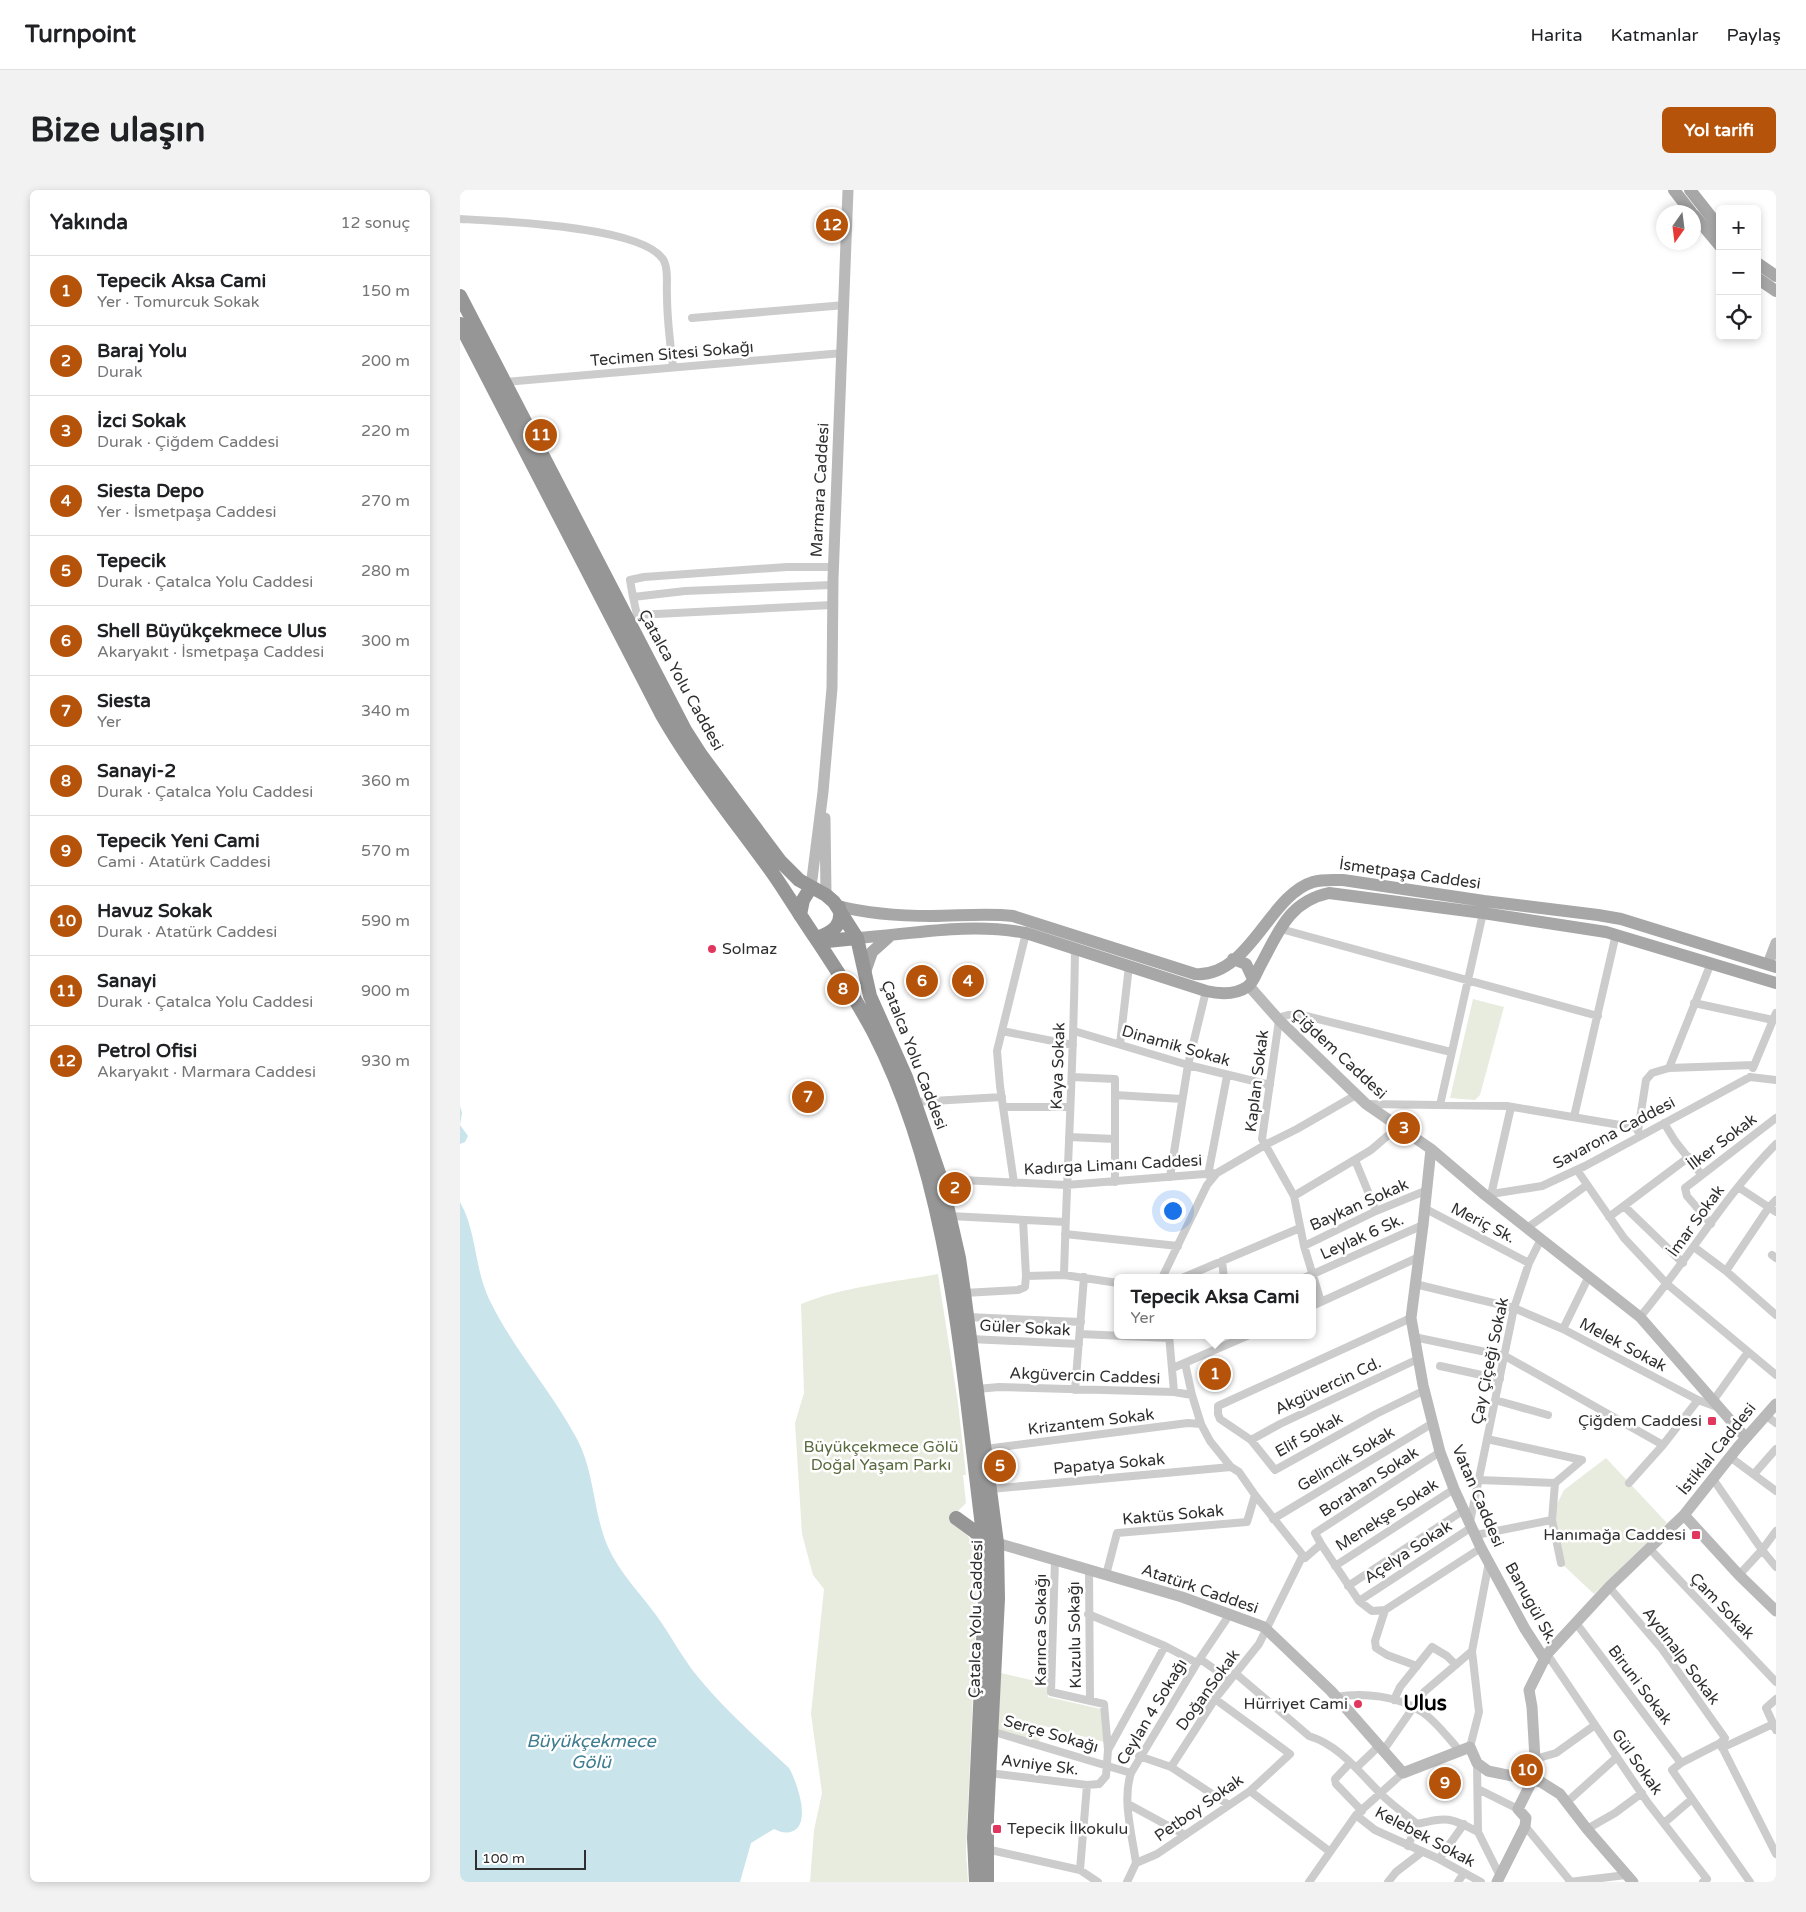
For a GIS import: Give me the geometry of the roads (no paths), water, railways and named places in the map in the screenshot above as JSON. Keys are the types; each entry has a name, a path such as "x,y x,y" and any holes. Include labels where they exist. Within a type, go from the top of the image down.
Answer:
{"highway":[{"name":"Çatalca Yolu Caddesi","path":"460,296 685,730 700,754 789,872 826,895 838,906 857,938 867,986 906,1077 941,1179 950,1216 964,1293 990,1489 990,1543 986,1576 974,1838 976,1882"},
{"name":"Çatalca Yolu Caddesi","path":"460,324 674,736 771,870 800,915 818,938 850,990 885,1058 913,1130 927,1174 947,1262 979,1503 990,1543 998,1584 986,1849 988,1882"},
{"path":"800,915 803,900 811,887"},
{"path":"818,938 829,934 840,922 838,906"},
{"path":"818,938 827,941 857,938"},
{"path":"979,1503 965,1515 956,1518 990,1543"}],"main road":[{"name":"Marmara Caddesi","path":"823,792 832,688 832,585 845,305 848,190"},
{"path":"1674,190 1685,205"},
{"path":"1690,190 1716,223"},
{"path":"1701,224 1716,241"},
{"path":"1761,266 1776,276"},
{"path":"1761,281 1776,290"},
{"path":"811,887 823,792"},
{"path":"823,792 826,895"},
{"name":"İsmetpaşa Caddesi","path":"1220,970 1249,945 1286,900 1311,882 1343,880 1381,892 1508,917 1616,934 1776,984"},
{"name":"İsmetpaşa Caddesi","path":"1251,983 1289,916 1299,906 1315,896 1329,893 1381,892 1598,914 1621,919 1772,966"},
{"path":"1508,917 1510,904"},
{"path":"838,906 880,914 933,916 1008,915 1129,966 1206,991 1229,993 1241,990 1251,983 1246,964 1233,959"},
{"path":"933,916 934,930"},
{"path":"1616,934 1621,919"},
{"path":"857,938 934,930 996,929 1026,933 1195,974 1210,974 1220,970 1220,980 1229,993"},
{"path":"865,972 872,952 891,935"},
{"path":"1762,979 1772,966 1776,944"},
{"name":"Çiğdem Caddesi","path":"1251,983 1278,1019 1366,1104 1431,1149 1640,1317 1746,1438"},
{"name":"Vatan Caddesi","path":"1431,1149 1411,1318 1418,1359 1440,1452 1481,1548 1490,1562"},
{"name":"İstiklal Caddesi","path":"1533,1779 1535,1759 1532,1707 1529,1690 1546,1657 1609,1587 1684,1515 1730,1457 1776,1404"},
{"path":"1684,1515 1739,1575 1776,1610"},
{"name":"Atatürk Caddesi","path":"990,1543 1089,1569 1182,1597 1267,1629 1336,1697 1403,1773"},
{"name":"Banugül Sk.","path":"1490,1562 1525,1629 1546,1657"},
{"path":"1403,1773 1465,1749 1477,1763 1488,1771 1533,1779 1551,1786 1560,1794 1630,1879"},
{"path":"1498,1879 1526,1826 1526,1818 1518,1809 1533,1779"}],"street":[{"path":"460,219 588,230 628,239 652,248 664,261 667,276 666,294 673,366"},
{"path":"692,318 845,305"},
{"name":"Tecimen Sitesi Sokağı","path":"504,382 673,366 843,353"},
{"path":"832,605 636,615 630,580 644,577 767,568 833,566"},
{"path":"633,597 685,591 832,585"},
{"path":"1440,1106 1483,912"},
{"path":"1281,929 1598,1016"},
{"path":"1014,1183 997,1051 1026,933"},
{"path":"1574,1117 1616,934"},
{"name":"Kaya Sokak","path":"1064,1275 1066,1185 1074,1031 1071,943"},
{"path":"1668,1068 1711,963"},
{"path":"1120,1044 1129,966"},
{"path":"1170,1177 1188,1065 1206,991"},
{"path":"1694,1004 1775,1016 1750,1077 1776,1080"},
{"path":"1278,1019 1288,1015 1302,1015 1452,1052"},
{"name":"Kaplan Sokak","path":"1265,1144 1262,1139 1278,1019"},
{"path":"1002,1031 1073,1045"},
{"name":"Dinamik Sokak","path":"1074,1031 1188,1065 1270,1085"},
{"path":"1636,1138 1646,1080 1652,1073 1668,1068 1754,1065"},
{"path":"1208,1175 1228,1076"},
{"path":"1072,1077 1115,1079 1115,1182"},
{"name":"Savarona Caddesi","path":"1488,1195 1542,1186 1577,1170 1750,1077"},
{"name":"Kadırga Limanı Caddesi","path":"941,1179 1066,1185 1208,1175 1217,1173 1265,1144 1297,1129 1356,1095"},
{"path":"1115,1096 1182,1099"},
{"path":"915,1102 1002,1097"},
{"path":"1366,1104 1511,1107 1638,1128"},
{"path":"1004,1107 1070,1107"},
{"path":"1488,1195 1511,1107"},
{"name":"İlker Sokak","path":"1711,1224 1687,1196 1685,1188 1776,1118"},
{"path":"1664,1123 1675,1141 1701,1174"},
{"path":"1294,1196 1371,1150 1399,1126"},
{"path":"1069,1137 1115,1139"},
{"path":"1265,1144 1294,1196 1304,1246 1313,1274"},
{"name":"İmar Sokak","path":"1640,1317 1683,1263 1738,1187 1776,1144"},
{"path":"1609,1217 1689,1157"},
{"path":"1355,1160 1376,1211"},
{"path":"1577,1170 1624,1238 1667,1284 1776,1375"},
{"path":"1164,1274 1207,1184 1217,1173"},
{"path":"1527,1228 1587,1185"},
{"path":"1738,1187 1773,1210"},
{"name":"Baykan Sokak","path":"1304,1246 1376,1211 1426,1191"},
{"path":"1726,1271 1773,1210 1776,1200"},
{"path":"1624,1206 1683,1263"},
{"name":"Meriç Sk.","path":"1424,1208 1529,1263"},
{"path":"950,1216 1065,1222"},
{"path":"964,1293 1025,1288 1023,1220"},
{"name":"Leylak 6 Sk.","path":"1313,1274 1423,1225"},
{"path":"1191,1274 1300,1228"},
{"path":"1065,1234 1178,1246"},
{"name":"Çay Çiçeği Sokak","path":"1473,1528 1478,1480 1514,1308 1529,1263 1541,1239"},
{"path":"1694,1247 1726,1271 1776,1315"},
{"path":"1316,1304 1419,1257"},
{"path":"1222,1261 1224,1274"},
{"path":"1026,1276 1064,1275 1114,1282"},
{"path":"1563,1329 1589,1276"},
{"path":"1075,1390 1084,1277"},
{"path":"1316,1284 1321,1302"},
{"name":"Melek Sokak","path":"1415,1284 1514,1308 1563,1329 1698,1400 1716,1405"},
{"path":"967,1316 1081,1322"},
{"name":"Elif Sokak","path":"1411,1318 1218,1406 1218,1414 1220,1419 1251,1440 1275,1470 1376,1414 1425,1390"},
{"path":"1080,1334 1114,1335"},
{"path":"1414,1337 1505,1356 1663,1444"},
{"name":"Güler Sokak","path":"970,1338 1079,1344"},
{"path":"1169,1339 1174,1392"},
{"path":"1173,1368 1233,1339"},
{"path":"1716,1405 1748,1352"},
{"name":"Akgüvercin Cd.","path":"1251,1440 1280,1424 1418,1359"},
{"path":"1185,1363 1201,1424 1210,1441 1231,1467 1239,1472 1254,1496 1304,1557"},
{"path":"1440,1366 1500,1379"},
{"name":"Akgüvercin Caddesi","path":"977,1389 999,1387 1174,1392 1192,1395"},
{"path":"1496,1400 1548,1415"},
{"path":"1630,1483 1698,1400"},
{"path":"1765,1415 1776,1423"},
{"name":"Krizantem Sokak","path":"985,1449 1188,1423 1201,1424"},
{"name":"Gelincik Sokak","path":"1273,1519 1433,1423"},
{"path":"1478,1480 1555,1483 1582,1460 1487,1439"},
{"path":"1754,1474 1776,1449"},
{"name":"Borahan Sokak","path":"1304,1557 1321,1544 1315,1533 1440,1452"},
{"path":"1730,1457 1776,1491"},
{"name":"Papatya Sokak","path":"990,1489 1231,1467"},
{"path":"1713,1479 1776,1567"},
{"path":"1555,1483 1552,1520 1561,1563"},
{"name":"Menekşe Sokak","path":"1335,1566 1454,1488"},
{"name":"Kaktüs Sokak","path":"1106,1575 1117,1533 1247,1522 1254,1496"},
{"path":"1348,1586 1464,1510"},
{"path":"1473,1528 1552,1520"},
{"name":"Açelya Sokak","path":"1359,1601 1473,1528"},
{"path":"1739,1575 1762,1550 1776,1531"},
{"path":"1321,1544 1359,1601 1372,1611 1385,1610 1481,1548"},
{"name":"Çam Sokak","path":"1649,1548 1776,1682"},
{"name":"DoğanSokak","path":"1171,1767 1215,1698 1259,1644 1304,1557"},
{"name":"Karınca Sokağı","path":"1056,1560 1052,1692 1090,1700"},
{"name":"Vatan Caddesi","path":"1465,1749 1479,1712 1472,1651 1490,1562"},
{"name":"Kuzulu Sokağı","path":"1089,1569 1090,1700"},
{"name":"Aydınalp Sokak","path":"1609,1587 1667,1658 1725,1738 1721,1745"},
{"path":"1385,1610 1375,1640 1376,1648 1387,1655 1417,1666"},
{"path":"1088,1614 1199,1661 1230,1680"},
{"name":"Ceylan 4 Sokağı","path":"1136,1862 1128,1804 1128,1783 1131,1772 1230,1614"},
{"name":"Biruni Sokak","path":"1576,1623 1681,1763"},
{"path":"1108,1750 1165,1646"},
{"path":"1394,1700 1400,1687 1432,1647 1447,1656 1456,1665"},
{"path":"1353,1765 1381,1749 1429,1687 1472,1651"},
{"name":"Gül Sokak","path":"1546,1657 1642,1793 1707,1879 1703,1882"},
{"path":"1235,1673 1309,1736 1329,1744 1353,1765 1380,1794 1417,1824"},
{"path":"1336,1697 1362,1695 1394,1700 1414,1707 1424,1712 1465,1749"},
{"name":"Petboy Sokak","path":"1136,1862 1157,1854 1250,1791 1290,1754 1215,1698"},
{"path":"1080,1870 1087,1786 1099,1784 1106,1776 1108,1764 1104,1704 1090,1700"},
{"path":"1750,1882 1672,1770 1681,1763 1721,1745 1775,1727 1766,1708 1776,1700"},
{"path":"1535,1759 1556,1753 1595,1726"},
{"name":"Serçe Sokağı","path":"991,1731 1131,1772"},
{"path":"1721,1745 1776,1854"},
{"path":"1140,1756 1171,1767 1229,1805"},
{"path":"1566,1802 1617,1757"},
{"path":"1477,1763 1478,1832 1498,1879"},
{"name":"Kelebek Sokak","path":"1353,1765 1334,1779 1359,1813 1375,1830 1481,1882"},
{"name":"Avniye Sk.","path":"989,1773 1087,1786"},
{"path":"1309,1882 1329,1851 1359,1813 1403,1773"},
{"path":"1478,1788 1518,1809"},
{"path":"1250,1791 1329,1851"},
{"path":"1587,1829 1615,1813 1642,1793"},
{"path":"1664,1823 1692,1799"},
{"path":"1128,1804 1185,1835"},
{"path":"1417,1824 1439,1818 1451,1819 1478,1832"},
{"path":"1408,1846 1417,1824"},
{"path":"1439,1860 1464,1824"},
{"path":"1526,1826 1570,1882 1630,1879"},
{"path":"986,1849 1080,1870 1098,1882"},
{"path":"1388,1882 1396,1872 1422,1852"},
{"path":"1127,1882 1136,1862"},
{"path":"1458,1882 1464,1873"}],"water":[{"path":"460,1106 462,1113 460,1125"},
{"path":"460,1125 468,1136 465,1142 460,1144"},
{"name":"Büyükçekmece Gölü","path":"460,1202 470,1225 484,1287 489,1299 509,1335 556,1403 583,1452 591,1479 599,1521 613,1556 698,1677 730,1713 789,1768 795,1782 802,1811 799,1826 793,1831 788,1832 774,1829 751,1843 740,1882 460,1882"}],"place":[{"name":"Petrol Ofisi","path":"832,225"},
{"name":"Sanayi","path":"541,435"},
{"name":"Solmaz","path":"712,949"},
{"name":"Shell Büyükçekmece Ulus","path":"922,981"},
{"name":"Siesta Depo","path":"968,981"},
{"name":"Sanayi-2","path":"843,989"},
{"name":"Siesta","path":"808,1097"},
{"name":"İzci Sokak","path":"1404,1128"},
{"name":"Baraj Yolu","path":"955,1188"},
{"name":"Tepecik Aksa Cami","path":"1215,1374"},
{"name":"Çiğdem Caddesi","path":"1712,1421"},
{"name":"Tepecik","path":"1000,1466"},
{"name":"Hanımağa Caddesi","path":"1696,1535"},
{"name":"Hürriyet Cami","path":"1358,1704"},
{"name":"Havuz Sokak","path":"1527,1770"},
{"name":"Tepecik Yeni Cami","path":"1445,1783"},
{"name":"Tepecik İlkokulu","path":"997,1829"}],"district":[{"name":"Ulus","path":"1425,1703"}],"park label":[{"name":"Büyükçekmece Gölü Doğal Yaşam Parkı","path":"881,1456"}]}
